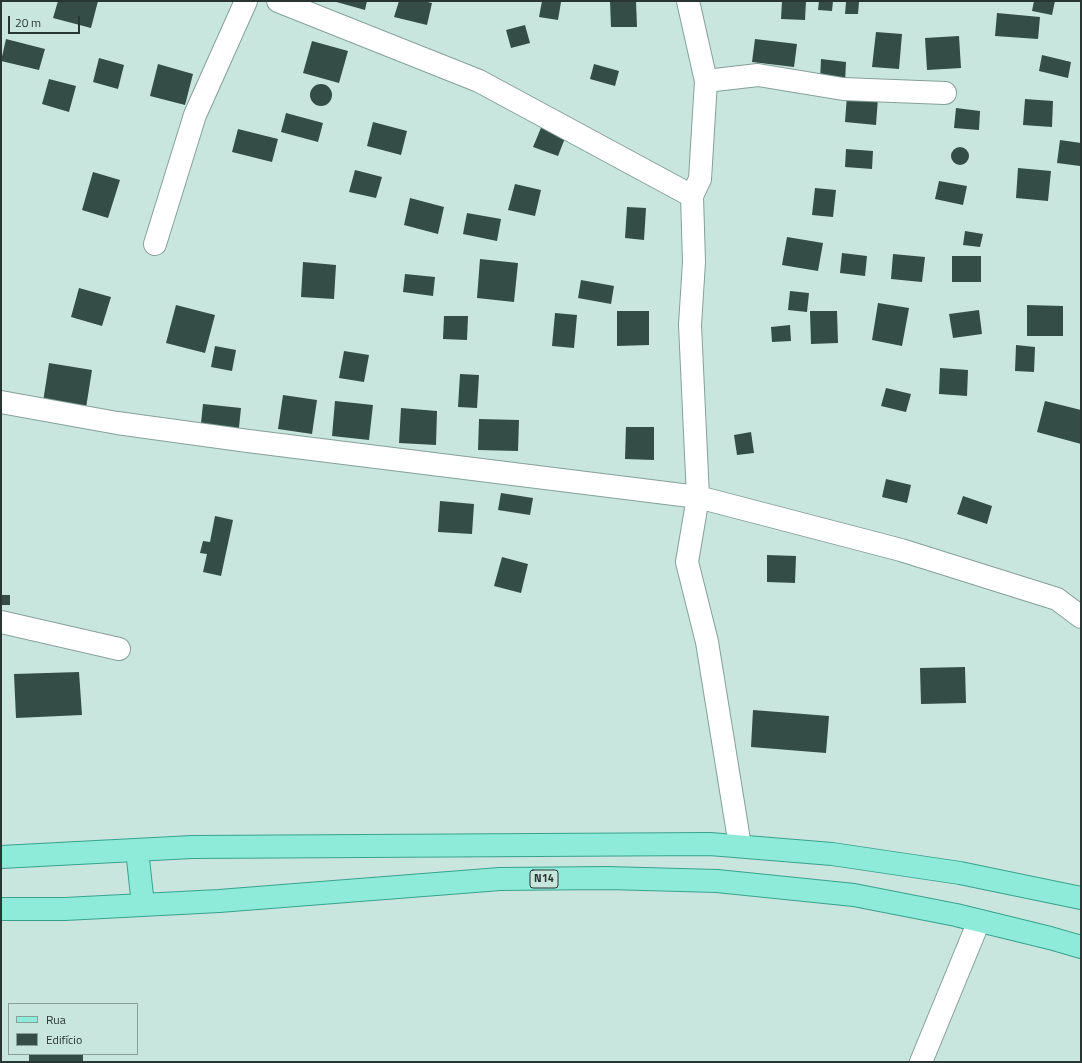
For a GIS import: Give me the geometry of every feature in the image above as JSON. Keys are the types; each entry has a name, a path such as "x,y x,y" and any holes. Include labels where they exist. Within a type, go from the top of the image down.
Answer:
{"main road":[{"path":"1,858 192,847 710,844 832,854 960,874 1081,898"},
{"path":"137,850 143,905"},
{"name":"N14","path":"1,910 65,909 218,901 500,879 607,878 717,881 854,895 979,920 1081,947"}],"street":[{"path":"155,244 195,115 246,1"},
{"path":"278,1 479,81 692,196"},
{"path":"688,1 706,81 700,179 692,196 694,262 690,325 698,497 687,562 707,642 740,846"},
{"path":"706,81 758,75 843,89 946,93"},
{"path":"1,402 117,423 248,441 698,497 908,552 1056,599 1081,617"},
{"path":"1,622 119,649"},
{"path":"920,1062 979,920"}],"building":[{"path":"58,1 98,1 91,28 53,18"},
{"path":"333,1 367,1 365,10"},
{"path":"399,1 423,1 432,3 427,25 394,17"},
{"path":"542,1 561,2 558,20 539,17"},
{"path":"610,1 636,1 637,27 611,27"},
{"path":"782,1 806,1 805,20 781,19"},
{"path":"819,1 833,1 832,11 818,10"},
{"path":"1034,1 1055,1 1052,15 1032,11"},
{"path":"846,2 859,2 858,14 845,14"},
{"path":"997,13 1040,17 1038,39 995,36"},
{"path":"525,25 530,43 511,48 506,30"},
{"path":"876,32 902,34 899,69 872,67"},
{"path":"959,36 961,68 927,70 925,38"},
{"path":"6,39 45,49 39,70 1,61"},
{"path":"755,39 797,44 794,67 752,62"},
{"path":"312,41 348,51 339,83 303,73"},
{"path":"1042,55 1071,62 1068,78 1039,71"},
{"path":"99,58 124,65 118,89 93,82"},
{"path":"821,59 846,62 845,83 820,81"},
{"path":"158,64 193,74 185,105 150,96"},
{"path":"594,64 619,71 615,86 590,79"},
{"path":"49,79 76,86 69,112 42,104"},
{"path":"321,84 329,87 332,95 329,103 321,106 313,103 310,95 313,87"},
{"path":"847,95 878,98 876,125 845,122"},
{"path":"1025,99 1053,101 1052,127 1023,125"},
{"path":"956,108 980,111 979,130 954,128"},
{"path":"286,113 323,123 318,142 281,132"},
{"path":"373,122 407,131 401,155 367,146"},
{"path":"543,123 567,133 558,156 533,147"},
{"path":"238,129 278,139 272,162 232,152"},
{"path":"1060,140 1081,143 1080,166 1057,163"},
{"path":"960,147 966,150 969,156 966,162 960,165 954,162 951,156 954,150"},
{"path":"846,149 873,151 872,169 845,167"},
{"path":"1018,168 1051,171 1048,201 1016,198"},
{"path":"355,170 382,177 376,198 349,192"},
{"path":"93,172 120,180 108,218 82,210"},
{"path":"939,181 967,186 963,205 935,199"},
{"path":"515,184 541,190 535,216 508,210"},
{"path":"815,188 836,190 833,217 812,215"},
{"path":"410,198 444,207 438,234 404,225"},
{"path":"627,207 646,208 644,240 625,238"},
{"path":"467,213 501,219 497,241 463,234"},
{"path":"965,231 983,234 980,247 963,245"},
{"path":"787,237 823,243 818,271 782,265"},
{"path":"842,253 867,256 865,276 840,273"},
{"path":"893,254 925,257 922,282 891,279"},
{"path":"952,256 981,256 981,282 952,282"},
{"path":"480,259 518,263 514,302 477,298"},
{"path":"303,262 336,265 334,299 301,297"},
{"path":"405,274 435,277 433,296 403,292"},
{"path":"581,280 614,286 611,304 578,298"},
{"path":"79,288 111,297 102,326 71,317"},
{"path":"790,291 809,293 807,312 788,310"},
{"path":"878,303 909,308 902,346 872,340"},
{"path":"176,305 215,315 205,353 166,343"},
{"path":"1027,305 1063,306 1063,336 1027,336"},
{"path":"979,310 982,334 953,338 949,314"},
{"path":"617,311 649,311 649,345 617,346"},
{"path":"810,311 837,311 838,343 811,344"},
{"path":"555,313 577,315 574,348 552,346"},
{"path":"444,316 468,316 467,340 443,339"},
{"path":"790,325 791,341 772,342 771,327"},
{"path":"1016,345 1035,347 1034,372 1015,371"},
{"path":"215,346 236,350 232,371 211,367"},
{"path":"344,351 369,355 364,382 339,378"},
{"path":"49,363 92,370 86,408 43,402"},
{"path":"940,368 968,370 967,396 939,394"},
{"path":"460,374 479,375 477,408 458,407"},
{"path":"886,388 911,394 906,412 881,406"},
{"path":"283,395 317,400 312,434 278,429"},
{"path":"335,401 373,405 369,440 332,436"},
{"path":"1045,401 1081,410 1081,444 1037,432"},
{"path":"203,404 241,408 238,437 200,433"},
{"path":"401,408 437,411 436,445 399,443"},
{"path":"479,419 519,420 518,451 478,450"},
{"path":"626,427 654,427 654,460 625,459"},
{"path":"751,432 754,453 737,455 734,435"},
{"path":"886,479 911,485 907,503 882,497"},
{"path":"501,493 533,498 530,515 498,510"},
{"path":"963,496 992,506 987,524 957,514"},
{"path":"440,501 474,504 472,534 438,532"},
{"path":"215,516 233,520 221,576 203,572 207,554 200,553 203,541 210,542"},
{"path":"767,555 796,556 795,583 767,582"},
{"path":"502,557 528,564 521,593 494,586"},
{"path":"1,595 10,595 10,605 1,605"},
{"path":"965,667 966,703 921,704 920,668"},
{"path":"79,672 82,715 16,718 14,674"},
{"path":"753,710 829,716 826,753 751,747"},
{"path":"29,1055 83,1055 83,1062 29,1062"}]}
